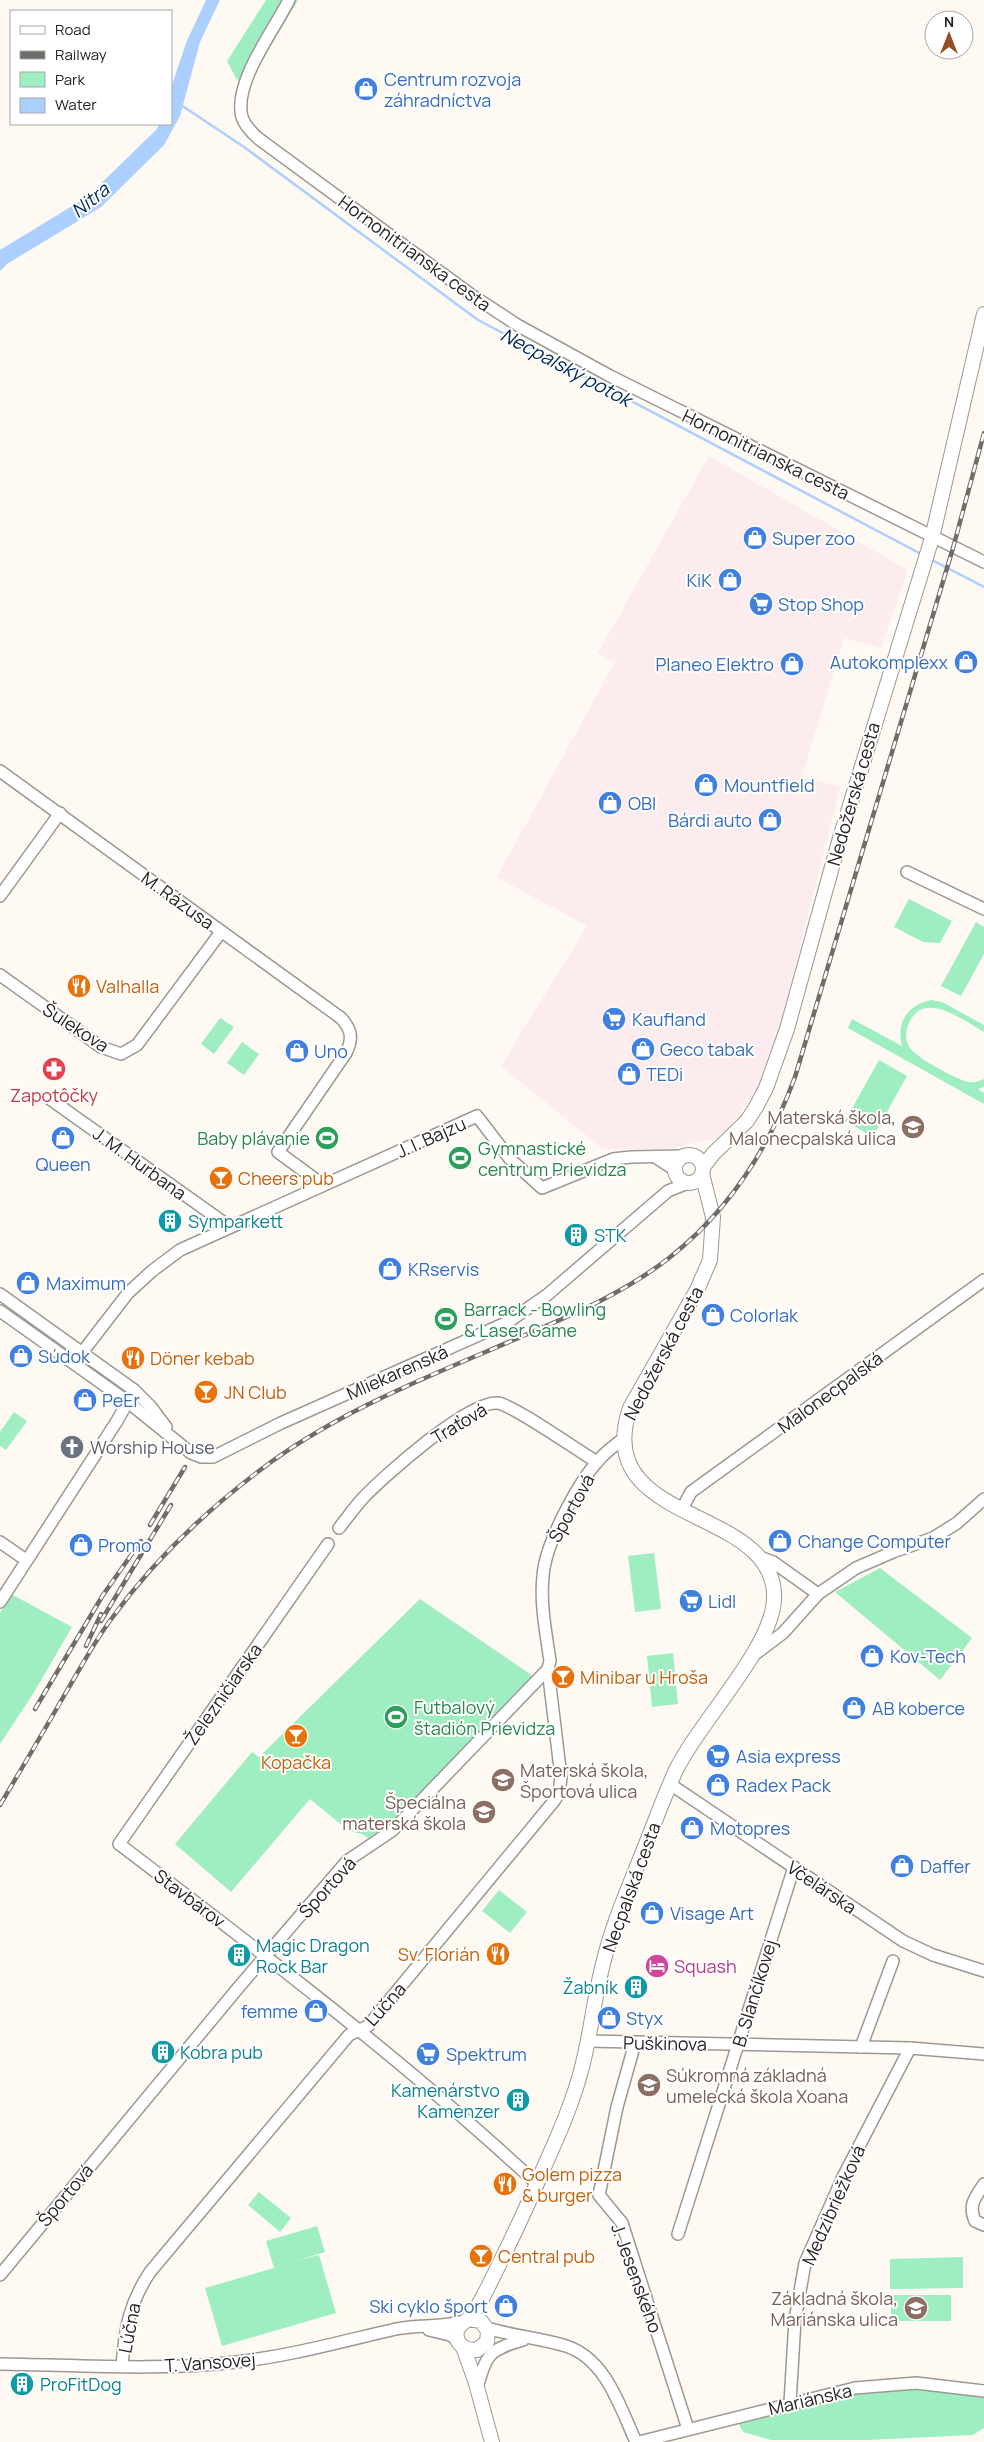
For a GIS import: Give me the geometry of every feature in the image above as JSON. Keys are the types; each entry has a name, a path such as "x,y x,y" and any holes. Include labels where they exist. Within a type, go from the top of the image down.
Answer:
{"main road":[{"name":"Nedožerská cesta","path":"756,1556 734,1538 652,1492 635,1476 625,1455 623,1439 630,1408 694,1295 710,1260 713,1218 706,1191 695,1170 678,1160 676,1172 682,1180 695,1170 714,1154 734,1135 751,1114 764,1093 787,1029 882,698 930,543 984,314"},
{"name":"Necpalská cesta","path":"466,2320 486,2291 537,2184 576,2090 588,2041 602,1966 614,1926 670,1784 681,1761 749,1658 769,1621 773,1604 772,1586 765,1566 756,1556"},
{"name":"Necpalská cesta","path":"476,2384 484,2336 486,2291"},
{"path":"460,2343 470,2350 484,2336 476,2319 466,2320 458,2330 460,2343 476,2384 492,2442"}],"street":[{"name":"Hornonitrianska cesta","path":"289,0 251,69 244,92 242,117 246,126 259,139 470,294 519,326 610,376 930,543 984,562"},
{"name":"M. Rázusa","path":"0,770 341,1018 349,1026 351,1044 346,1053 278,1152 323,1185"},
{"path":"0,896 60,813"},
{"path":"907,872 984,909"},
{"name":"Šulekova","path":"0,975 101,1048 121,1054 137,1045 221,932"},
{"name":"J. M. Hurbana","path":"50,1099 230,1227"},
{"name":"J. I. Bajzu","path":"74,1363 128,1292 180,1250 477,1116 510,1158 542,1188 613,1159 655,1157 695,1170"},
{"path":"655,1157 676,1172"},
{"name":"Mliekarenská","path":"175,1440 195,1456 220,1455 281,1423 508,1322 547,1295 695,1170"},
{"name":"Mliekarenská","path":"668,1191 676,1172"},
{"name":"Malonecpalská","path":"682,1509 691,1492 984,1280"},
{"path":"0,1294 134,1390 151,1407 175,1440"},
{"path":"0,1311 128,1402 175,1440"},
{"path":"0,1602 134,1390"},
{"name":"Traťová","path":"339,1528 361,1500 408,1457 442,1430 488,1404 506,1406 597,1462"},
{"name":"Športová","path":"0,2275 238,1988 347,1861 392,1830 548,1669 550,1661 542,1593 544,1567 554,1535 597,1462 623,1439"},
{"path":"749,1658 783,1633 791,1622 821,1592 856,1568 933,1538 957,1523 984,1499"},
{"path":"0,1542 26,1560"},
{"name":"Železničiarska","path":"119,1844 328,1544"},
{"name":"Nedožerská cesta","path":"756,1556 773,1562 821,1592"},
{"path":"769,1621 791,1622"},
{"name":"Lúčna","path":"122,2366 128,2318 136,2293 150,2272 349,2034 368,2026 395,1995 545,1815 559,1793 560,1778 548,1669"},
{"name":"Včelárska","path":"670,1784 903,1941 933,1955 984,1971"},
{"name":"Stavbárov","path":"119,1844 266,1956 476,2129 537,2184"},
{"name":"B. Slančíkovej","path":"678,2234 794,1867"},
{"path":"861,2047 893,1961"},
{"name":"Puškinova","path":"588,2041 910,2048 984,2054"},
{"name":"J. Jesenského","path":"635,2042 617,2107 599,2196 622,2223 688,2429"},
{"name":"Medzibriežková","path":"790,2403 795,2320 805,2263 843,2177 910,2048"},
{"path":"984,2184 971,2203 972,2213 976,2221 984,2225"},
{"name":"T. Vansovej","path":"0,2364 122,2366 236,2362 276,2356 400,2328 452,2325 466,2320"},
{"name":"T. Vansovej","path":"417,2327 450,2335 460,2343"},
{"path":"484,2336 513,2336 565,2346 592,2362 609,2384 638,2442"},
{"path":"476,2384 492,2354 504,2344 526,2339"},
{"name":"Mariánska","path":"638,2442 855,2388 897,2383 959,2387 984,2391"}],"shaded area":[{"path":"709,456 908,570 881,648 844,638 802,776 840,787 780,1028 762,1082 722,1137 665,1149 603,1149 501,1066 587,926 497,877 615,662 598,653"}],"green space":[{"path":"266,0 298,0 258,68 237,80 227,61"},
{"path":"909,899 952,921 940,943 923,942 894,927"},
{"path":"976,922 984,927 984,954 961,996 941,986"},
{"path":"931,1000 942,1002 984,1025 984,1032 945,1011 934,1008 924,1009 916,1013 909,1023 906,1035 908,1045 920,1057 956,1077 971,1082 984,1079 984,1087 978,1089 984,1093 984,1104 848,1028 852,1019 902,1046 901,1030 905,1016 916,1006"},
{"path":"220,1018 234,1027 214,1054 201,1044"},
{"path":"242,1042 259,1054 244,1075 227,1063"},
{"path":"879,1060 907,1076 873,1137 845,1121"},
{"path":"14,1412 27,1421 6,1450 0,1446 0,1432"},
{"path":"654,1553 661,1609 635,1612 628,1556"},
{"path":"880,1568 972,1638 940,1680 835,1592"},
{"path":"11,1594 72,1627 33,1694 0,1744 0,1613"},
{"name":"Futbalový štadión Prievidza","path":"420,1599 533,1676 387,1826 368,1838 362,1834 349,1831 310,1799 231,1892 175,1844 252,1752 259,1757"},
{"path":"673,1653 678,1704 652,1707 647,1656"},
{"path":"499,1890 527,1912 510,1933 482,1911"},
{"path":"259,2192 291,2218 280,2232 248,2205"},
{"path":"317,2226 325,2252 296,2261 319,2255 336,2313 222,2346 205,2288 274,2268 266,2241"},
{"path":"963,2257 963,2288 890,2289 890,2259"},
{"path":"891,2295 951,2295 951,2321 891,2321"},
{"path":"892,2389 952,2392 984,2398 984,2428 973,2435 868,2440 771,2440 743,2432 738,2423 837,2398"}],"water":[{"name":"Nitra","path":"206,0 220,0 200,42 180,116 164,145 101,207 7,264 0,271 0,250 87,197 157,129 159,125 172,125 172,85 186,43"}],"waterway":[{"name":"Necpalský potok","path":"181,105 244,147 478,320 923,555"},
{"name":"Necpalský potok","path":"930,559 984,587"}],"railway":[{"path":"0,1805 87,1656 112,1618 166,1553 227,1496 271,1462 329,1425 359,1409 576,1313 633,1283 691,1240 728,1199 745,1176 773,1129 795,1077 953,548 984,433"},
{"path":"150,1525 185,1467"},
{"path":"101,1621 171,1505"},
{"path":"35,1709 103,1595 141,1541"},
{"path":"86,1646 101,1614"}],"place":[{"name":"Centrum rozvoja záhradníctva","path":"366,89"},
{"name":"Super zoo","path":"755,538"},
{"name":"KiK","path":"730,580"},
{"name":"Stop Shop","path":"761,604"},
{"name":"Autokomplexx","path":"966,662"},
{"name":"Planeo Elektro","path":"792,664"},
{"name":"Mountfield","path":"706,785"},
{"name":"OBI","path":"610,803"},
{"name":"Bárdi auto","path":"770,820"},
{"name":"Valhalla","path":"79,986"},
{"name":"Kaufland","path":"614,1019"},
{"name":"Geco tabak","path":"643,1049"},
{"name":"Uno","path":"297,1051"},
{"name":"Zapotôčky","path":"54,1069"},
{"name":"TEDi","path":"629,1074"},
{"name":"Materská škola, Malonecpalská ulica","path":"913,1127"},
{"name":"Queen","path":"63,1138"},
{"name":"Baby plávanie","path":"327,1138"},
{"name":"Gymnastické centrum Prievidza","path":"460,1158"},
{"name":"Cheers pub","path":"221,1178"},
{"name":"Symparkett","path":"170,1221"},
{"name":"STK","path":"576,1235"},
{"name":"KRservis","path":"390,1269"},
{"name":"Maximum","path":"28,1283"},
{"name":"Colorlak","path":"713,1315"},
{"name":"Barrack - Bowling & Laser Game","path":"446,1319"},
{"name":"Súdok","path":"21,1356"},
{"name":"Döner kebab","path":"133,1358"},
{"name":"JN Club","path":"206,1392"},
{"name":"PeEr","path":"85,1400"},
{"name":"Worship House","path":"72,1447"},
{"name":"Change Computer","path":"780,1541"},
{"name":"Promo","path":"81,1545"},
{"name":"Lidl","path":"691,1601"},
{"name":"Kov-Tech","path":"872,1656"},
{"name":"Minibar u Hroša","path":"563,1677"},
{"name":"AB koberce","path":"854,1708"},
{"name":"Futbalový štadión Prievidza","path":"396,1717"},
{"name":"Kopačka","path":"296,1736"},
{"name":"Asia express","path":"718,1756"},
{"name":"Materská škola, Športová ulica","path":"503,1780"},
{"name":"Radex Pack","path":"718,1785"},
{"name":"Špeciálna materská škola","path":"484,1812"},
{"name":"Motopres","path":"692,1828"},
{"name":"Daffer","path":"902,1866"},
{"name":"Visage Art","path":"652,1913"},
{"name":"Sv. Florián","path":"498,1954"},
{"name":"Magic Dragon Rock Bar","path":"239,1955"},
{"name":"Squash","path":"657,1966"},
{"name":"Žabník","path":"636,1987"},
{"name":"femme","path":"316,2011"},
{"name":"Styx","path":"609,2018"},
{"name":"Kobra pub","path":"163,2052"},
{"name":"Spektrum","path":"428,2054"},
{"name":"Súkromná základná umelecká škola Xoana","path":"649,2085"},
{"name":"Kamenárstvo Kamenzer","path":"518,2100"},
{"name":"Golem pizza & burger","path":"505,2184"},
{"name":"Central pub","path":"481,2256"},
{"name":"Ski cyklo šport","path":"506,2306"},
{"name":"Základná škola, Mariánska ulica","path":"916,2308"},
{"name":"ProFitDog","path":"22,2384"}]}
